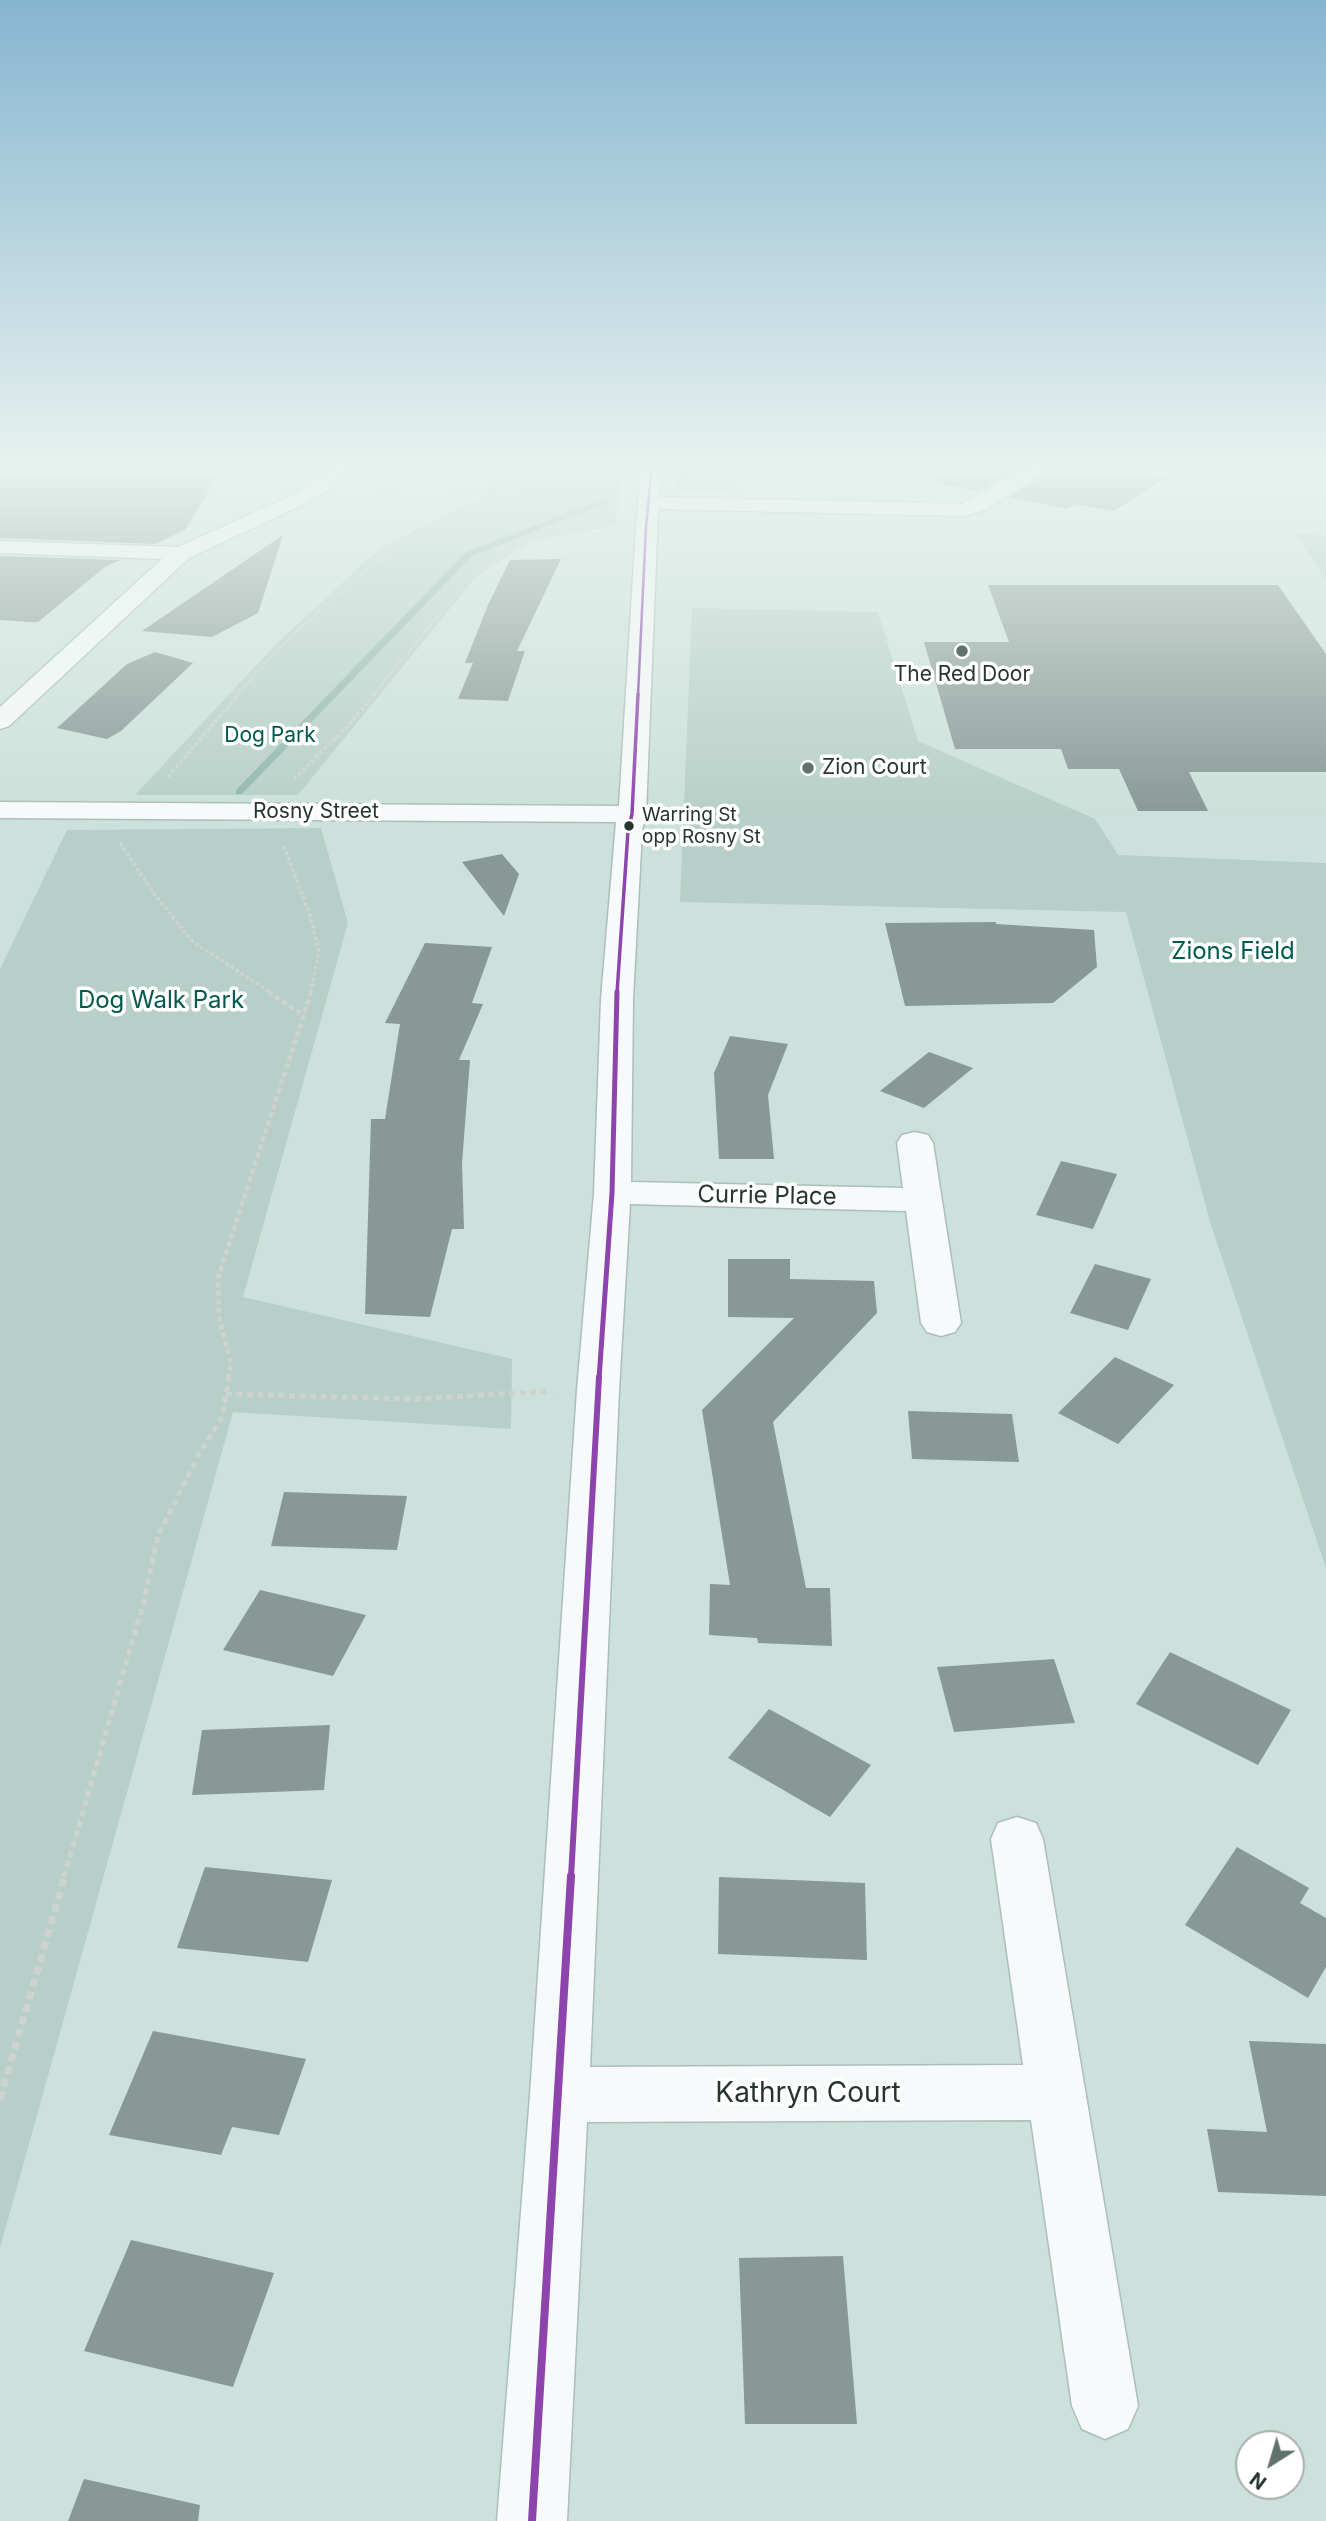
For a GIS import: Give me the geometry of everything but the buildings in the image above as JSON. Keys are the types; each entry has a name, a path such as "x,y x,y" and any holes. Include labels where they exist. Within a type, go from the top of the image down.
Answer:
{"street":[{"path":"0,722 150,582"},
{"path":"532,2521 559,2095 598,1390 612,1193 617,999 628,831 632,814 645,582"},
{"name":"Rosny Street","path":"0,810 632,814"},
{"path":"915,1143 941,1323"},
{"name":"Currie Place","path":"612,1193 923,1200"},
{"path":"1017,1839 1105,2406"},
{"name":"Kathryn Court","path":"559,2095 1056,2092"}],"path":[{"path":"141,811 248,682 304,623 354,582"},
{"path":"0,2099 140,1614 158,1536 199,1454 222,1417 230,1363 219,1318 218,1278 305,1016 319,950 296,872 266,811 279,798 278,788 304,770 347,727 467,582"},
{"path":"110,811 121,847 192,941 305,1016"},
{"path":"226,1395 414,1399 493,1393 598,1390"}],"green space":[{"name":"Dog Park","path":"344,582 472,582 298,795 135,795 276,644"},
{"name":"Zions Field","path":"692,608 878,612 918,741 1095,819 1118,855 1326,863 1326,1568 1211,1225 1126,912 680,902"},
{"name":"Dog Walk Park","path":"321,828 348,923 243,1297 512,1359 511,1429 233,1412 0,2248 0,969 67,830"}],"waterway":[{"path":"239,792 442,582"}],"transit line":[{"path":"532,2521 559,2095 598,1390 612,1193 617,999 628,831 632,814 643,582"}],"place":[{"name":"The Red Door","path":"962,651"},
{"name":"Zion Court","path":"808,768"},
{"name":"Warring St opp Rosny St","path":"629,826"}]}
